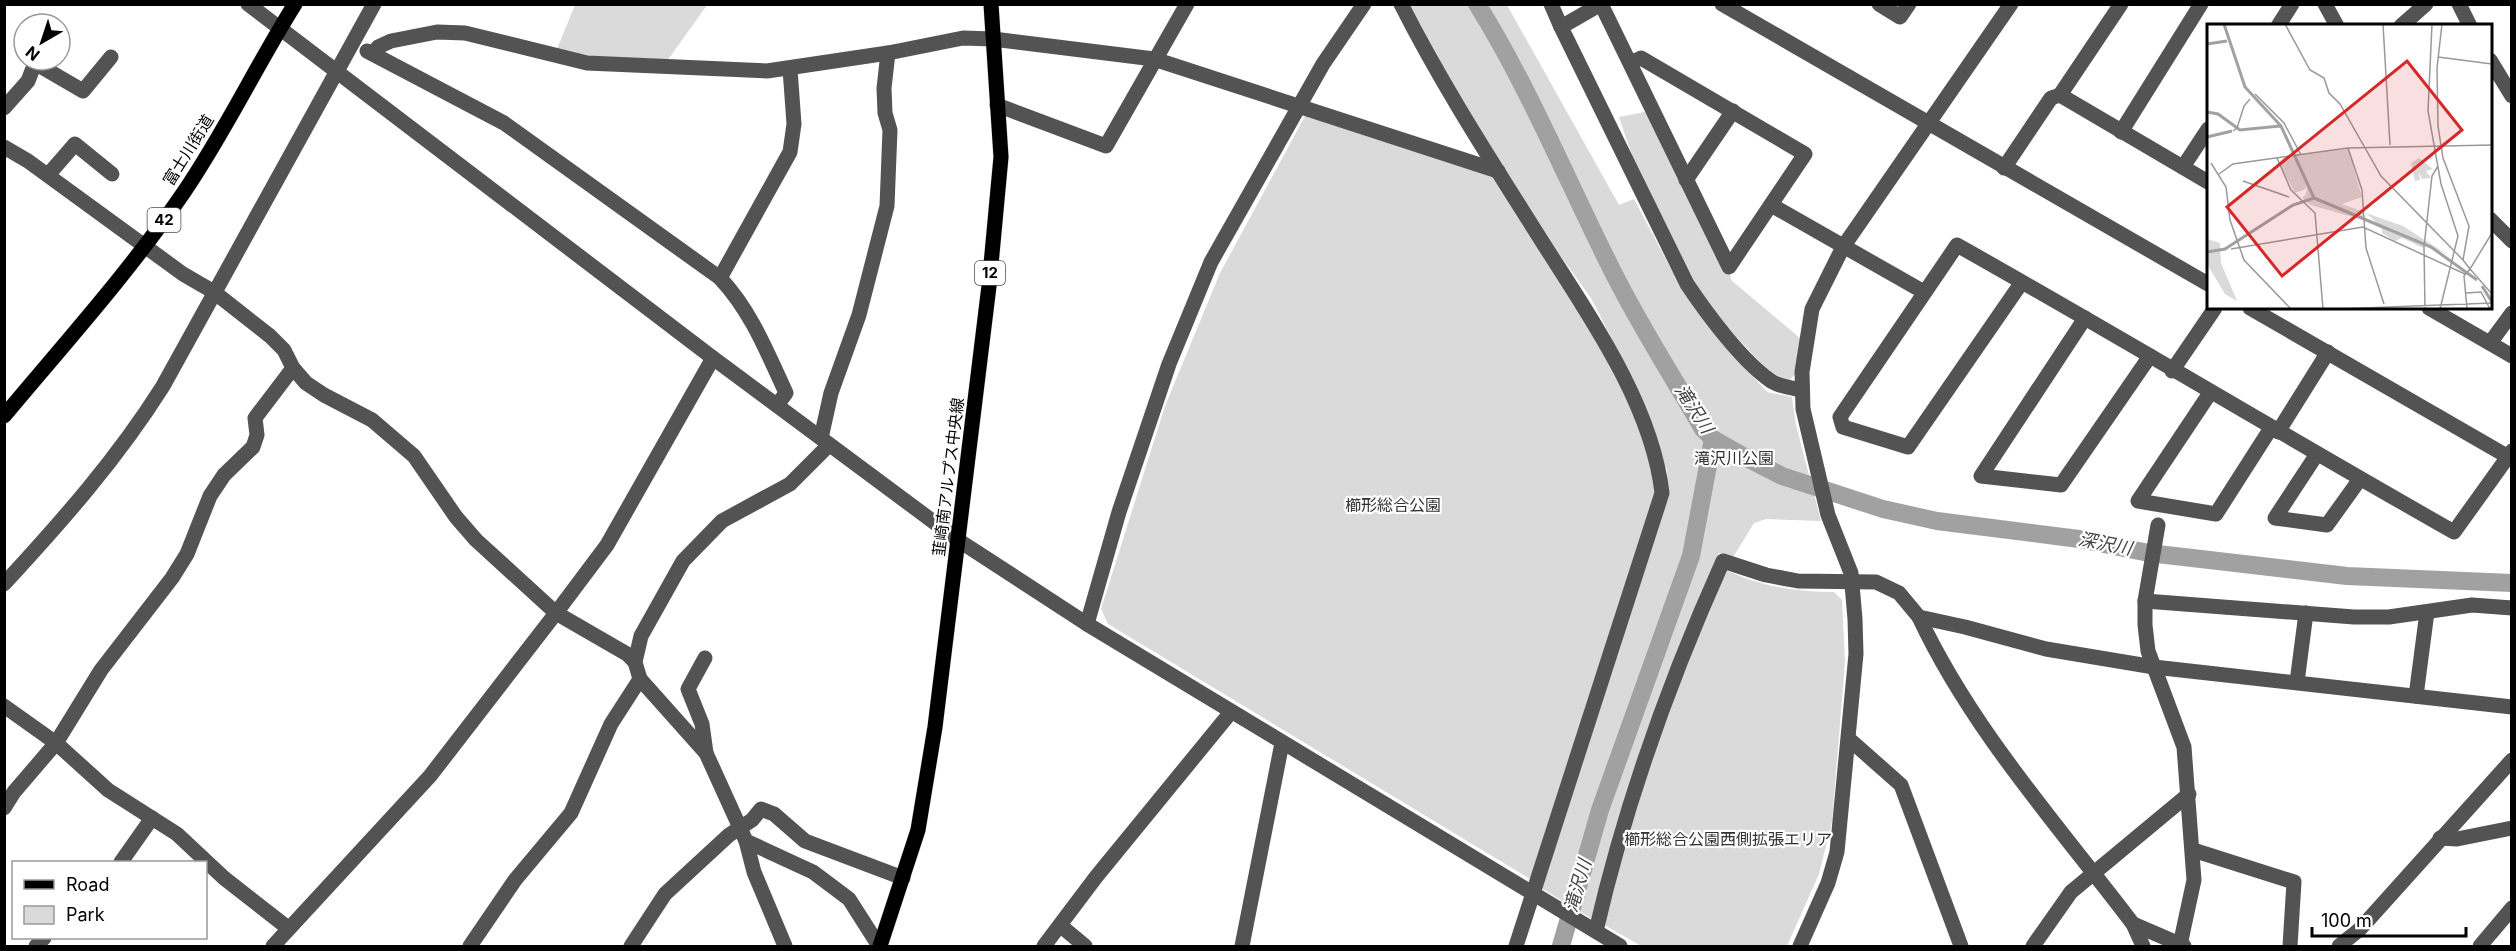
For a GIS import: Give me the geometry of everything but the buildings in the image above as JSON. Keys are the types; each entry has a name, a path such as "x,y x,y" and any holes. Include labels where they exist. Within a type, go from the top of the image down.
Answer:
{"main road":[{"name":"富士川街道","path":"4,416 146,245 214,145 295,4"},
{"name":"韮崎南アルプス中央線","path":"880,946 918,830 935,727 1000,184 991,4"}],"street":[{"path":"248,4 713,358 958,540 1087,624 1620,946"},
{"path":"4,584 80,501 121,449 163,386 374,4"},
{"path":"997,105 1106,146 1187,4"},
{"path":"1087,624 1119,512 1169,364 1211,262 1298,105 1364,4"},
{"path":"1401,4 1498,171 1612,357 1653,446 1662,493 1537,895 1516,946"},
{"path":"1551,4 1687,284 1707,313 1764,375 1779,385 1802,390"},
{"path":"1561,27 1601,4 1729,267 1805,154 1641,58 1630,63"},
{"path":"1722,4 1747,10 2004,168 2207,283"},
{"path":"1879,4 1900,17 1909,4"},
{"path":"1800,946 1828,883 1837,852 1856,654 1853,581 1832,523 1813,457 1802,390 1802,372 1812,309 1843,247 2011,4"},
{"path":"2004,168 2051,98 2060,95 2121,4"},
{"path":"2121,132 2201,4"},
{"path":"2279,24 2292,4"},
{"path":"2403,24 2426,4"},
{"path":"2456,6 2469,24"},
{"path":"374,54 378,48 391,41 437,32 465,33 587,63 767,71 888,53 963,38 993,39 1154,59 1498,171"},
{"path":"353,43 504,123 720,278 735,294 753,322 786,393 777,405"},
{"path":"634,662 641,636 682,561 722,521 790,484 825,441 831,393 859,315 887,206 891,130 885,113 884,88 888,53"},
{"path":"4,108 28,81 35,63 83,91 111,57"},
{"path":"2492,63 2511,96"},
{"path":"720,278 790,152 794,124 790,69"},
{"path":"2060,95 2207,181"},
{"path":"1686,180 1733,111"},
{"path":"2183,167 2207,131"},
{"path":"48,176 75,144 112,174"},
{"path":"4,147 146,245 183,274 214,292 270,336 284,350 292,368 324,395 372,420 414,456 456,517 476,540 556,613 627,654 634,662 640,679 706,753"},
{"path":"1771,205 1924,292"},
{"path":"2492,221 2511,241"},
{"path":"2022,282 1908,447 1843,427 1839,417 1957,245 2022,282 2085,318 2150,356 2210,393 2454,532 2510,455 2252,309"},
{"path":"2172,371 2214,309"},
{"path":"2431,309 2511,356"},
{"path":"2490,344 2511,312"},
{"path":"2085,318 1981,476 2061,485 2150,356"},
{"path":"2210,393 2138,501 2216,514 2328,352"},
{"path":"273,946 430,776 556,613 613,536 713,358"},
{"path":"4,808 14,792 56,743 101,670 187,554 210,496 224,475 253,447 257,435 255,418 292,368"},
{"path":"2317,454 2275,518 2327,525 2360,479"},
{"path":"2133,924 2182,946 2194,880 2184,747 2148,651 2145,601 2158,525"},
{"path":"1594,930 1634,796 1696,620 1723,561 1766,575 1798,581 1876,582 1887,585 1911,604 1940,662 1970,711 2133,924 2143,946"},
{"path":"2145,601 2389,617 2472,605 2511,608"},
{"path":"2416,696 2427,612"},
{"path":"2297,682 2306,613"},
{"path":"1919,617 1965,627 2046,650 2154,668 2511,707"},
{"path":"705,658 688,688 702,724 706,753 743,835 757,881 785,946"},
{"path":"471,946 516,880 571,813 611,724 640,679"},
{"path":"4,706 56,743 108,790 177,834 206,861"},
{"path":"1044,946 1096,877 1231,712"},
{"path":"1848,739 1901,785 1961,946"},
{"path":"1242,946 1282,743"},
{"path":"2338,946 2360,929 2511,760"},
{"path":"2033,946 2071,892 2093,871 2189,794"},
{"path":"631,946 665,894 743,835 761,809 774,814 805,841 903,878"},
{"path":"122,861 153,818"},
{"path":"2440,838 2457,839 2511,828"},
{"path":"743,835 813,872 849,899 880,946"},
{"path":"813,872 828,850"},
{"path":"2193,850 2294,882 2290,946"},
{"path":"207,862 288,928"},
{"path":"2480,946 2511,908"},
{"path":"1061,926 1085,946"}],"green space":[{"path":"575,5 707,5 662,68 554,56"},
{"name":"滝沢川公園","path":"1408,5 1507,5 1619,205 1634,199 1671,269 1710,329 1767,392 1792,397 1796,425 1821,521 1766,519 1754,523 1732,559 1719,553 1682,642 1666,688 1635,780 1594,920 1541,888 1668,490 1667,470 1613,341 1591,298 1546,236 1432,51"},
{"path":"1650,111 1729,267 1731,280 1801,339 1796,373 1789,381 1766,367 1725,323 1686,269 1670,240 1642,179 1619,117"},
{"name":"櫛形総合公園","path":"1310,113 1498,177 1617,375 1653,458 1656,489 1535,878 1530,879 1108,624 1101,609 1165,406 1220,273 1305,116"},
{"name":"櫛形総合公園西側拡張エリア","path":"1724,569 1750,580 1777,587 1834,592 1842,600 1845,662 1832,822 1819,874 1787,946 1641,946 1601,923 1660,732"}],"waterway":[{"name":"深沢川","path":"1477,4 1514,69 1634,312 1703,429 1713,439 1743,456 1782,476 1883,509 1937,521 2079,539 2149,553 2347,576 2512,583"},
{"name":"滝沢川","path":"1561,946 1600,810 1691,556 1713,439"}]}
